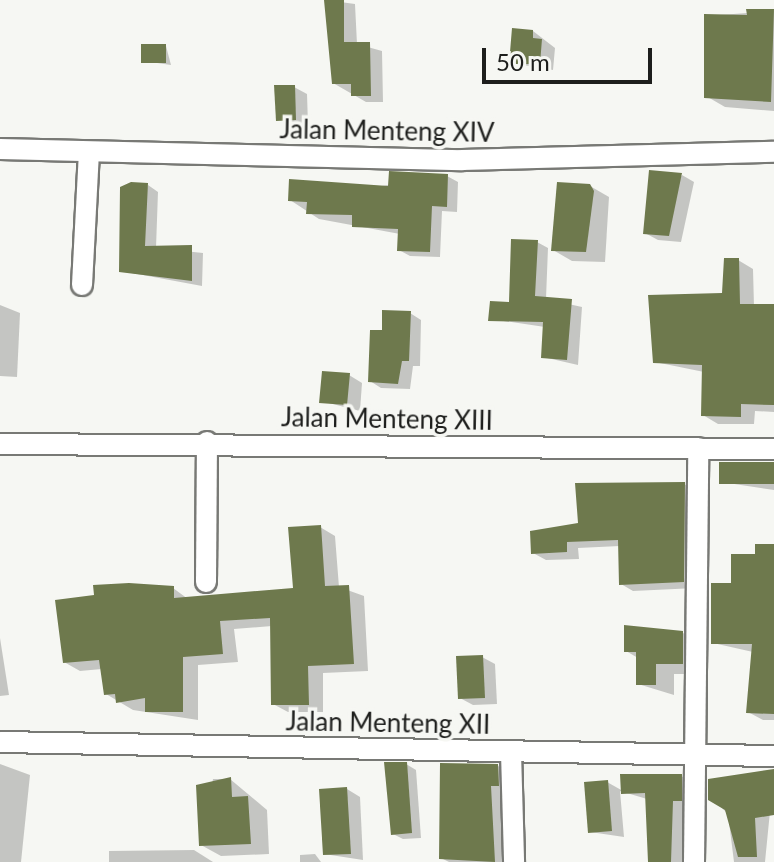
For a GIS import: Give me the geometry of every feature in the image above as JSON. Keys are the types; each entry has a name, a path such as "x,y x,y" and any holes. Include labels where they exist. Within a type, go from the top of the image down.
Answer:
{"street":[{"name":"Jalan Menteng XIV","path":"0,149 462,160 774,152"},
{"path":"82,285 89,153"},
{"path":"206,582 207,442"},
{"name":"Jalan Menteng XIII","path":"0,444 207,442 774,449"},
{"path":"694,862 698,448"},
{"name":"Jalan Menteng XII","path":"0,742 774,756"},
{"path":"511,752 514,862"}],"building":[{"path":"324,0 344,0 344,42 370,42 371,96 351,96 351,84 332,84"},
{"path":"746,9 774,9 771,102 704,98 704,14 747,15"},
{"path":"512,28 533,30 533,38 542,39 540,64 509,64"},
{"path":"141,44 166,44 166,63 141,63"},
{"path":"274,85 295,85 296,120 276,121"},
{"path":"649,170 682,173 669,236 643,234"},
{"path":"389,171 448,174 447,207 432,206 430,252 397,251 398,229 352,227 352,215 306,214 307,202 288,201 289,179 388,186"},
{"path":"131,182 148,183 145,246 192,245 192,281 119,272 120,187"},
{"path":"557,182 590,184 594,191 586,252 551,251"},
{"path":"511,239 538,240 535,296 572,299 567,360 541,358 543,322 488,321 490,301 509,302"},
{"path":"724,258 739,258 740,304 774,304 774,405 741,404 741,417 701,416 702,365 653,363 648,295 722,293"},
{"path":"382,310 411,311 409,361 402,361 398,384 368,382 370,330 382,330"},
{"path":"322,371 350,373 347,405 319,403"},
{"path":"719,462 774,462 774,484 719,484"},
{"path":"685,482 684,582 619,585 618,540 567,542 567,552 531,554 530,531 578,523 575,483"},
{"path":"321,525 325,586 349,585 354,664 308,666 309,705 271,705 270,618 220,621 223,654 183,657 183,712 145,712 145,698 116,703 115,694 104,695 99,660 63,663 55,600 94,595 93,585 129,583 174,586 174,598 293,588 288,527"},
{"path":"755,544 774,544 774,714 746,713 752,644 711,644 711,583 731,583 731,554 755,554"},
{"path":"624,625 683,631 683,664 656,664 656,685 636,685 636,652 624,652"},
{"path":"483,655 485,698 458,699 456,656"},
{"path":"384,762 407,762 412,833 391,835"},
{"path":"440,763 498,764 499,786 491,786 495,862 439,859"},
{"path":"774,769 774,815 755,818 757,857 738,857 725,810 708,800 708,779"},
{"path":"620,774 682,774 682,801 673,801 671,862 648,862 645,793 621,794"},
{"path":"231,777 232,797 248,796 251,844 199,846 196,785"},
{"path":"608,780 612,831 588,833 584,782"},
{"path":"347,787 351,854 323,855 319,789"}]}
